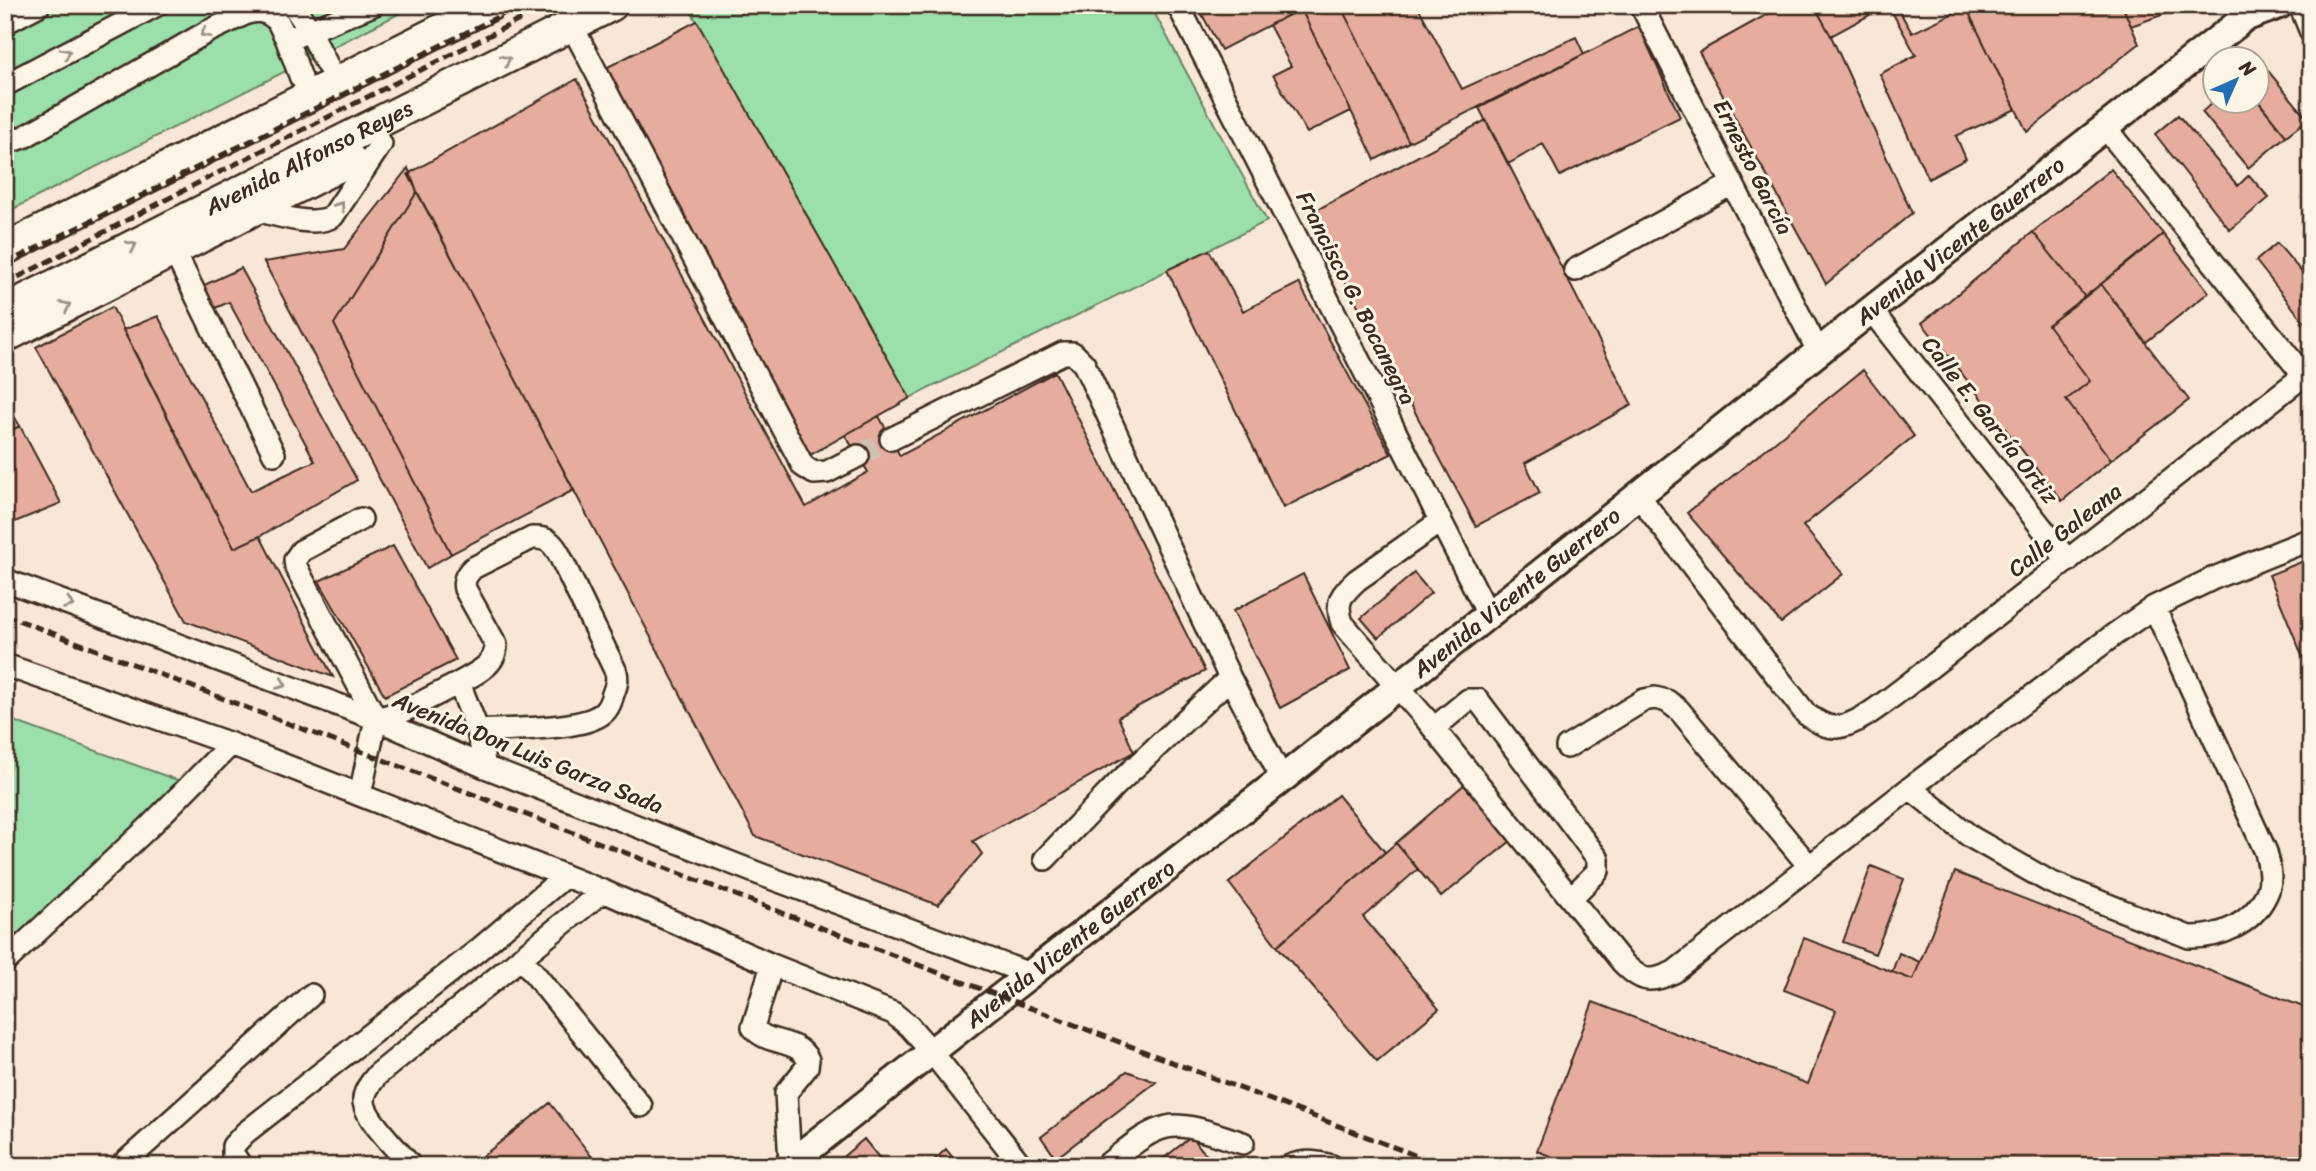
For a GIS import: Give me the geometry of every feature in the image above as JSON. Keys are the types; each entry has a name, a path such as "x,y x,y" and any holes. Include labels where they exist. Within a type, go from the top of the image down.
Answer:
{"highway":[{"path":"5,226 448,5"},
{"path":"5,249 490,5"},
{"name":"Avenida Alfonso Reyes","path":"5,310 612,5"},
{"path":"5,337 381,144 435,110 445,91"}],"main road":[{"name":"Avenida Vicente Guerrero","path":"789,1165 1819,353 2241,13 2279,5"}],"street":[{"path":"5,23 39,5"},
{"path":"5,85 157,5"},
{"path":"293,5 310,31 314,72"},
{"path":"287,40 373,5"},
{"name":"Francisco G. Bocanegra","path":"1178,5 1488,614"},
{"name":"Ernesto García","path":"1641,5 1819,353"},
{"path":"2300,5 2311,33"},
{"path":"5,140 24,137 207,32 247,13 259,11 277,20 287,40 314,72"},
{"path":"572,26 803,466 814,473 827,472 858,456"},
{"path":"2104,126 2307,373"},
{"path":"256,209 315,222 326,221 333,216 381,144"},
{"path":"1575,270 1732,184"},
{"path":"174,251 274,454"},
{"name":"Calle E. García Ortiz","path":"1871,310 2068,561"},
{"path":"891,439 1063,353 1073,353 1084,364 1230,678 1282,779"},
{"name":"Calle Galeana","path":"1638,495 1806,714 1826,725 1836,727 1866,715 1905,687 2307,373"},
{"path":"360,795 376,719 295,563 296,556 301,551 361,519"},
{"path":"1440,521 1345,591 1338,602 1342,623 1434,728 1634,974 1646,980 1658,979 1674,972 1910,788 2154,607 2214,578 2311,539"},
{"path":"376,719 404,711 459,683 490,663 496,652 496,645 465,589 467,574 473,568 532,538 542,537 559,554 616,672 618,678 615,690 608,708 595,718 561,725 478,731"},
{"name":"Avenida Don Luis Garza Sada","path":"5,580 376,719 485,767 765,876 1030,974"},
{"path":"1910,788 1971,837 2050,882 2189,937 2208,938 2243,922 2267,893 2270,873 2266,852 2154,607"},
{"path":"5,665 231,744 603,891 772,965 893,1013 909,1026 931,1051 1023,1166"},
{"path":"1045,859 1117,784 1230,678"},
{"path":"459,683 478,731 485,767"},
{"path":"1567,747 1644,700 1655,698 1667,701 1695,728 1809,866"},
{"path":"1434,728 1468,701 1478,700 1598,859 1598,871 1572,897"},
{"path":"5,962 150,826 231,744"},
{"path":"241,1166 233,1154 233,1146 245,1133 477,951 565,876"},
{"path":"409,1164 368,1115 363,1100 367,1089 377,1075 603,891"},
{"path":"521,957 641,1106"},
{"path":"772,965 753,1027 759,1034 801,1049 808,1060 807,1068 786,1093 789,1165"},
{"path":"121,1166 310,995"},
{"path":"1105,1166 1150,1134 1169,1126 1181,1126 1243,1143"},
{"path":"1290,1166 1308,1162 1332,1166"}],"green space":[{"path":"5,5 416,5 5,213"},
{"path":"694,5 1150,5 1267,221 910,398 689,8"},
{"path":"5,718 199,788 5,976"}],"building":[{"path":"1197,5 1308,5 1221,50"},
{"path":"1308,5 1340,5 1409,142 1375,160 1301,9"},
{"path":"1340,5 1417,5 1462,89 1576,37 1584,54 1409,142"},
{"path":"1784,5 1814,5 1831,36 1912,213 1826,284 1699,52"},
{"path":"1814,5 1888,5 1831,36"},
{"path":"1888,5 1896,5 1912,33 1966,7 2016,109 1956,136 1966,159 1928,179 1880,74 1916,55"},
{"path":"1965,5 2122,5 2139,44 2027,132"},
{"path":"2122,5 2184,5 2184,7 2131,26"},
{"path":"1301,9 1351,111 1307,133 1273,75 1291,66 1269,25"},
{"path":"697,21 910,398 810,455 604,69"},
{"path":"1639,26 1680,117 1560,176 1543,144 1508,164 1479,108"},
{"path":"2270,73 2308,119 2286,136 2270,116"},
{"path":"577,79 806,507 868,472 845,435 879,416 900,456 1055,372 1205,671 1118,717 1134,752 973,841 982,854 938,905 755,836 408,174"},
{"path":"2178,115 2238,186 2249,175 2269,198 2230,230 2155,134"},
{"path":"2205,116 2270,116 2286,136 2248,168"},
{"path":"1486,120 1632,405 1525,463 1540,493 1476,526 1309,214"},
{"path":"408,168 417,192 334,324 451,554 427,568 264,262 344,249"},
{"path":"2111,169 2163,234 2085,297 2033,232"},
{"path":"417,192 574,490 451,554 334,324"},
{"path":"2033,232 2085,297 2048,325 2090,381 2066,400 2111,460 2062,501 1922,323"},
{"path":"2163,234 2209,292 2146,342 2101,284"},
{"path":"2277,243 2311,283 2309,328 2256,261"},
{"path":"1209,250 1243,311 1299,283 1391,454 1283,508 1167,270"},
{"path":"241,268 357,480 234,548 123,330 158,316 251,491 315,461 229,302 211,310 198,288"},
{"path":"2101,284 2189,400 2111,460 2066,400 2090,381 2048,325"},
{"path":"112,307 234,548 260,536 333,677 186,621 36,347"},
{"path":"1863,370 1914,436 1803,526 1843,574 1781,623 1687,513"},
{"path":"5,401 20,426 5,433"},
{"path":"20,426 61,503 5,526 5,433"},
{"path":"393,546 456,660 385,696 319,581"},
{"path":"2311,558 2311,677 2269,575"},
{"path":"1414,573 1431,593 1378,638 1361,618"},
{"path":"1303,574 1350,670 1280,708 1233,611"},
{"path":"1466,783 1512,840 1441,897 1396,843"},
{"path":"1338,795 1385,852 1277,946 1229,883"},
{"path":"1396,843 1418,869 1363,917 1439,1009 1377,1061 1277,946"},
{"path":"1871,866 1904,879 1875,954 1843,942"},
{"path":"1955,872 2311,1010 2311,1166 1576,1166 1537,1151 1593,1002 1808,1084 1836,1010 1784,990 1804,938 1913,980"},
{"path":"1899,953 1920,962 1913,980 1892,972"},
{"path":"1127,1071 1156,1082 1056,1158 1041,1137"},
{"path":"550,1103 599,1166 470,1166"},
{"path":"1191,1137 1216,1166 1154,1166"},
{"path":"864,1139 886,1166 832,1166"},
{"path":"946,1149 959,1166 928,1166"}],"tunnel":[{"path":"858,456 891,439"}],"railway":[{"path":"5,264 521,5"},
{"path":"5,284 549,5"},
{"path":"5,615 1443,1166"}]}
